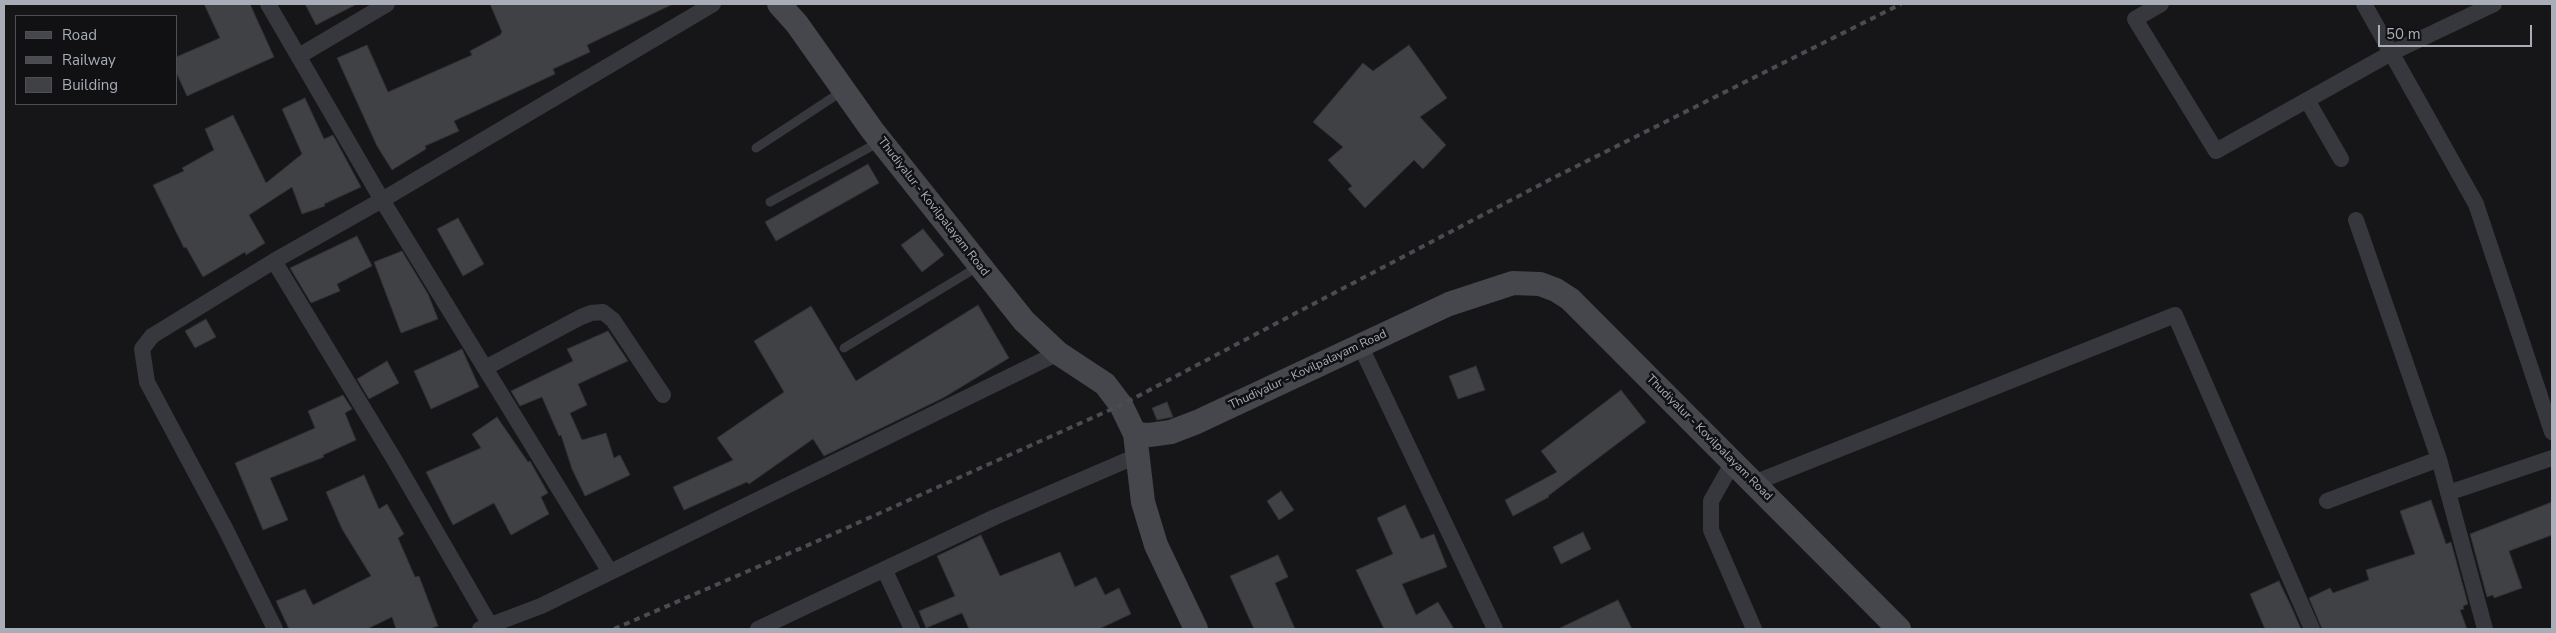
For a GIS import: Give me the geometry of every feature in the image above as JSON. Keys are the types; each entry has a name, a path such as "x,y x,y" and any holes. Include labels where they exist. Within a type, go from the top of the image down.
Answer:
{"main road":[{"name":"Thudiyalur - Kovilpalayam Road","path":"779,4 797,24 881,141 1024,321 1058,353 1105,384 1120,405 1137,445 1149,435 1171,432 1197,422 1449,304 1513,283 1540,284 1556,290 1570,299 1899,629"},
{"path":"1137,445 1144,502 1156,545 1196,629"}],"street":[{"path":"268,4 382,200 610,572"},
{"path":"299,56 387,4"},
{"path":"275,629 225,528 147,382 142,349 152,336 274,261 382,200 713,4"},
{"path":"2161,4 2134,19 2216,151 2464,10 2494,4"},
{"path":"2364,4 2393,52 2476,204 2552,432"},
{"path":"2308,100 2341,159"},
{"path":"2356,220 2439,459 2485,629"},
{"path":"274,261 394,459 485,627 541,606 1058,353"},
{"path":"485,368 581,317 591,313 603,312 613,320 663,396"},
{"path":"1754,483 2175,315 2312,629"},
{"path":"1360,345 1496,629"},
{"path":"758,629 885,571 1137,445"},
{"path":"2448,493 2552,458"},
{"path":"2327,501 2439,459"},
{"path":"1734,462 1711,501 1711,530 1754,629"},
{"path":"885,571 912,629"}],"lane":[{"path":"756,148 844,90"},
{"path":"770,202 881,141"},
{"path":"844,348 979,265"}],"building":[{"path":"204,4 250,4 274,57 187,96 178,76 178,56 220,38"},
{"path":"305,4 357,4 316,25"},
{"path":"490,4 673,4 587,45 590,52 553,69 555,74 454,121 459,131 425,146 426,149 392,170 377,146 337,58 367,45 388,92 472,55 470,51 500,35 502,32"},
{"path":"1409,45 1447,98 1420,117 1446,145 1423,169 1414,160 1365,208 1348,189 1352,186 1328,160 1343,147 1313,122 1363,63 1373,71"},
{"path":"305,98 324,139 333,135 361,187 324,204 325,206 302,214 292,187 249,215 265,243 246,255 245,252 203,277 186,247 184,248 153,185 184,171 182,168 214,150 205,129 233,115 266,183 302,154 282,109"},
{"path":"868,164 879,183 776,241 765,222"},
{"path":"458,218 484,264 463,276 437,229"},
{"path":"923,229 944,255 922,272 901,245"},
{"path":"357,236 372,266 337,284 340,291 311,303 290,268"},
{"path":"402,251 428,294 438,319 401,333 374,262"},
{"path":"978,305 1009,358 943,398 824,456 813,439 749,484 747,482 684,510 673,487 733,460 717,438 784,392 754,341 811,306 856,381"},
{"path":"206,319 216,337 195,348 185,331"},
{"path":"608,331 628,361 578,384 587,405 570,413 582,440 606,433 614,458 620,455 630,475 585,496 572,469 561,435 559,436 542,397 520,406 511,391 573,361 567,349"},
{"path":"462,349 479,387 431,409 414,371"},
{"path":"387,361 399,383 369,399 357,379"},
{"path":"1476,366 1485,390 1458,399 1449,376"},
{"path":"1621,390 1646,422 1549,497 1513,516 1505,500 1557,472 1541,451"},
{"path":"343,395 352,409 345,413 356,440 323,455 324,457 270,478 288,520 263,530 235,463 315,428 308,411"},
{"path":"1167,402 1173,417 1157,420 1152,408"},
{"path":"497,417 528,462 530,461 548,493 541,497 549,514 511,535 494,503 453,525 426,472 481,448 472,434"},
{"path":"364,475 379,509 387,504 404,534 398,538 415,577 419,576 438,626 429,629 396,629 392,617 367,629 289,629 276,601 305,589 313,605 371,576 342,529 326,492"},
{"path":"1281,491 1294,510 1279,520 1267,501"},
{"path":"2431,500 2446,544 2451,542 2468,604 2463,606 2464,609 2460,610 2467,629 2322,629 2309,598 2330,588 2333,593 2369,580 2366,570 2415,554 2400,511"},
{"path":"2552,502 2552,535 2509,551 2522,588 2494,598 2493,595 2487,597 2470,534"},
{"path":"1405,505 1421,539 1434,534 1447,567 1402,584 1416,615 1438,602 1454,629 1384,629 1356,570 1393,554 1377,518"},
{"path":"1583,532 1591,549 1561,564 1553,547"},
{"path":"981,535 1000,576 1060,552 1075,587 1096,577 1105,595 1119,588 1131,614 1099,629 969,629 962,613 926,628 919,611 955,596 937,556"},
{"path":"1278,555 1288,577 1275,583 1295,629 1254,629 1230,576"},
{"path":"2279,581 2301,629 2265,629 2250,594"},
{"path":"1618,600 1632,629 1558,629"}],"railway":[{"path":"614,629 813,543 1121,405 1553,178 1901,4"}]}
